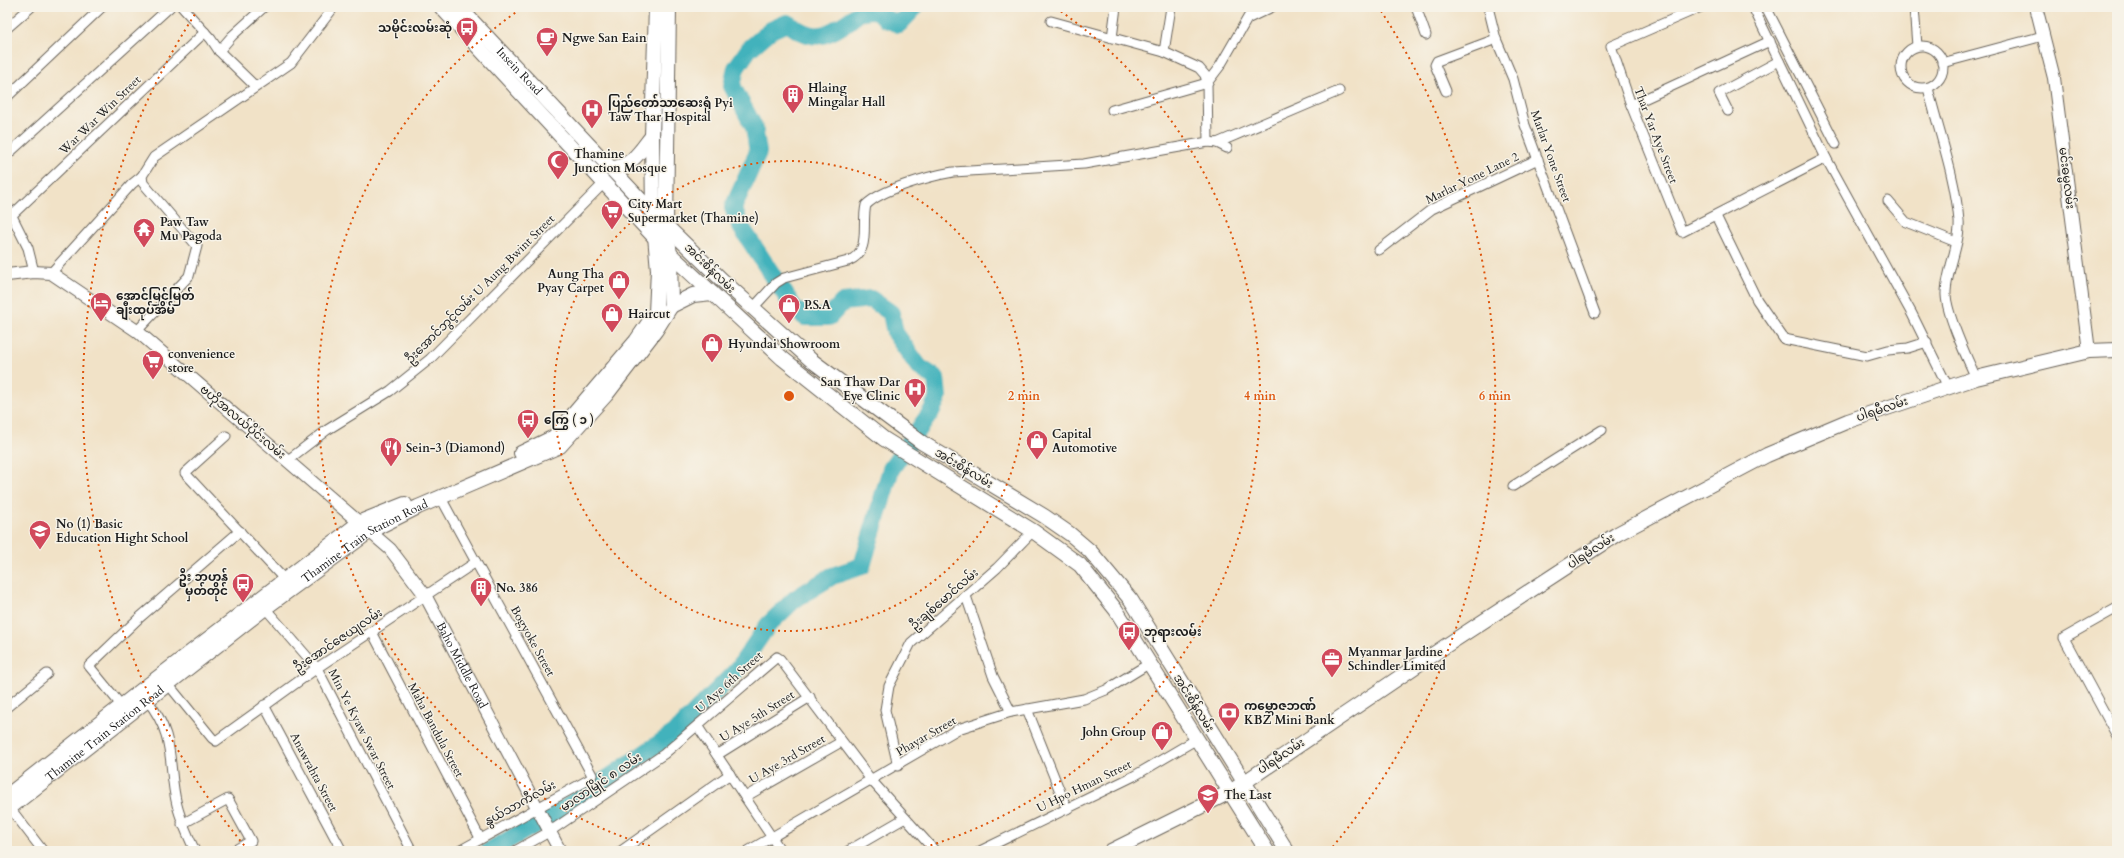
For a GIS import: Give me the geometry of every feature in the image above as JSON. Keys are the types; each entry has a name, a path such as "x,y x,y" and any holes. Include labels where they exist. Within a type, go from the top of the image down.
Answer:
{"main road":[{"path":"441,7 655,236"},
{"name":"Insein Road","path":"460,7 580,134"},
{"name":"Thamine Train Station Road","path":"8,808 121,705 147,696 168,684 265,608 284,579 365,527 554,437 636,341 656,312 658,270 653,213 652,136 656,7"},
{"path":"669,7 666,225 670,254 671,306 693,295 712,293"},
{"name":"အင်းစိန်လမ်း","path":"580,134 653,213 753,308 811,360 921,442 1017,500 1070,534 1090,550 1126,595 1287,851"},
{"path":"611,168 620,168 626,165 652,136"},
{"name":"အင်းစိန်လမ်း","path":"655,236 670,254 782,358 892,445 1033,531 1080,566 1092,578 1116,610 1230,792"},
{"name":"Thamine Train Station Road","path":"8,808 275,594 365,527 441,498 560,446 606,395 656,330 671,306"},
{"name":"ပါရမီလမ်း","path":"1111,851 1230,792 1244,781 1617,534 1767,455 1848,421 1976,378 2090,351 2117,350"},
{"path":"1007,515 1017,500"},
{"path":"1230,792 1267,851"}],"street":[{"path":"7,28 31,7"},
{"path":"7,97 102,7"},
{"path":"7,155 170,7"},
{"path":"182,7 205,32 219,51 255,86"},
{"path":"219,51 232,36 264,7"},
{"path":"7,275 34,272 51,273 132,184 143,180 154,157 290,63 334,7"},
{"path":"1112,38 1116,7"},
{"path":"1164,52 1171,7"},
{"path":"1112,110 1207,83 1220,66 1254,7"},
{"path":"1249,18 1272,7"},
{"path":"1416,7 1426,36"},
{"name":"Marlar Yone Street","path":"1488,7 1496,39 1513,79 1526,125 1595,313"},
{"name":"Thar Yar Aye Street","path":"1701,7 1611,46 1631,105 1682,232 1716,216"},
{"path":"1753,7 1826,158 1927,342 1948,387"},
{"path":"1766,7 1836,144"},
{"path":"1914,7 1918,46"},
{"name":"မင်းဓမ္မလမ်း","path":"2036,7 2054,78 2090,351"},
{"path":"1051,21 1164,52 1199,68 1205,75 1207,83 1208,142"},
{"name":"War War Win Street","path":"12,215 205,32"},
{"path":"1942,63 2044,36"},
{"path":"1446,91 1435,65 1437,61 1496,39"},
{"path":"1631,105 1770,41"},
{"path":"1918,46 1930,48 1938,54 1942,63 1942,73 1936,82 1928,88 1914,86 1904,78 1900,68 1903,56 1909,50 1918,46"},
{"path":"1728,111 1719,93 1779,61"},
{"path":"1928,88 1938,132 1954,180 1960,223 1946,295 1953,321 1976,378"},
{"path":"1217,143 1339,91"},
{"path":"753,308 776,283 784,278 848,261 857,256 862,248 866,205 874,198 887,192 938,175 1084,164 1208,142 1217,143 1227,148"},
{"path":"1826,158 1716,216 1757,300 1784,339 1867,356 1888,350 1908,348 1927,342"},
{"name":"Marlar Yone Lane 2","path":"1379,250 1432,209 1538,159"},
{"path":"137,331 189,276 197,246 143,180"},
{"name":"ဦးအောင်ဘွင့်လမ်း U Aung Bwint Street","path":"288,460 327,430 390,391 430,359 605,182"},
{"path":"1888,201 1906,222 1956,242"},
{"path":"7,206 28,248 34,272"},
{"name":"ဗဟိုအလယ်ပိုင်းလမ်း","path":"51,273 137,331 365,527"},
{"path":"1513,486 1602,430"},
{"path":"226,436 184,473 284,579"},
{"name":"Bogyoke Street","path":"441,498 592,775"},
{"name":"Baho Middle Road","path":"365,527 390,549 425,595 560,851"},
{"path":"121,705 89,666 138,619 240,531"},
{"name":"ဦးချစ်မောင်လမ်း","path":"898,766 885,710 889,686 911,643 997,568 1033,531"},
{"name":"ဦးအောင်ဇေယျလမ်း","path":"168,684 216,741 317,668 476,562"},
{"path":"966,596 993,676 1012,712"},
{"name":"Min Ye Kyaw Swar Street","path":"265,608 317,668 412,851"},
{"path":"2117,608 2064,638 2117,736"},
{"name":"Maha Bandula Street","path":"372,632 480,838"},
{"name":"U Aye 6th Street","path":"698,726 777,657 810,697"},
{"name":"Phayar Street","path":"748,851 772,836 898,766 936,741 958,729 1012,712 1084,699 1106,690 1150,663"},
{"path":"7,707 47,674"},
{"path":"147,696 158,714 168,737 176,804 182,824 195,851"},
{"path":"810,697 841,742 872,781 935,851"},
{"name":"U Aye 5th Street","path":"717,755 810,697"},
{"name":"Anawrahta Street","path":"264,705 342,851"},
{"path":"1027,709 1067,809"},
{"path":"698,726 782,851"},
{"name":"မာလာမြိုင် ၈ လမ်း","path":"514,851 664,754 698,726"},
{"name":"U Hpo Hman Street","path":"980,851 1134,776 1197,739"},
{"name":"U Aye 3rd Street","path":"745,797 841,742"},
{"path":"621,851 730,774"},
{"name":"နွယ်သာကီလမ်း","path":"459,851 480,838 537,809 590,779 592,775"},
{"path":"182,824 228,799 250,841 233,851"},
{"path":"8,808 43,851"},
{"path":"848,851 905,818"}],"waterway":[{"path":"489,851 566,807 676,732 738,669 768,625 795,599 832,576 862,566 891,469 931,412 938,397 936,378 919,367 895,333 891,313 871,299 843,302 829,317 805,317 794,308 741,227 733,208 758,152 754,127 732,86 736,68 749,49 771,30 787,23 804,33 818,36 840,27 867,10 877,10 886,19 899,24 915,7"}],"place":[{"name":"သမိုင်းလမ်းဆုံ","path":"467,48"},
{"name":"Ngwe San Eain","path":"547,58"},
{"name":"Hlaing Mingalar Hall","path":"793,114"},
{"name":"ပြည်တော်သာဆေးရုံ Pyi Taw Thar Hospital","path":"592,130"},
{"name":"Thamine Junction Mosque","path":"558,180"},
{"name":"City Mart Supermarket (Thamine)","path":"612,230"},
{"name":"Paw Taw Mu Pagoda","path":"144,248"},
{"name":"Aung Tha Pyay Carpet","path":"619,300"},
{"name":"အောင်မြင့်မြတ် ချီးထုပ်အိမ်","path":"101,322"},
{"name":"P.S.A","path":"789,324"},
{"name":"Haircut","path":"612,334"},
{"name":"Hyundai Showroom","path":"712,364"},
{"name":"convenience store","path":"153,380"},
{"name":"San Thaw Dar Eye Clinic","path":"915,408"},
{"name":"ကြွေ ( ၁ )","path":"528,440"},
{"name":"Capital Automotive","path":"1037,460"},
{"name":"Sein-3 (Diamond)","path":"391,468"},
{"name":"No (1) Basic Education Hight School","path":"40,550"},
{"name":"ဦး ဘဟန် မှတ်တိုင်","path":"243,604"},
{"name":"No. 386","path":"481,608"},
{"name":"ဘုရားလမ်း","path":"1129,652"},
{"name":"Myanmar Jardine Schindler Limited","path":"1332,678"},
{"name":"ကမ္ဘောဇဘဏ် KBZ Mini Bank","path":"1229,732"},
{"name":"John Group","path":"1162,752"},
{"name":"The Last","path":"1208,814"}]}
